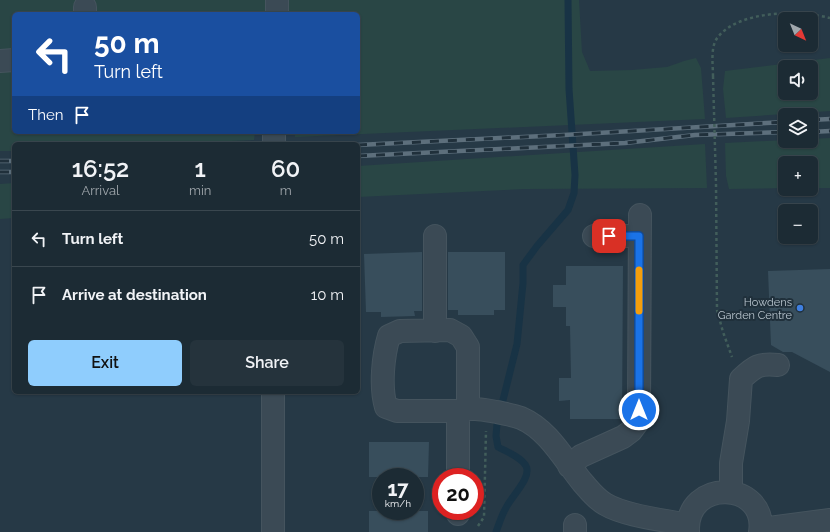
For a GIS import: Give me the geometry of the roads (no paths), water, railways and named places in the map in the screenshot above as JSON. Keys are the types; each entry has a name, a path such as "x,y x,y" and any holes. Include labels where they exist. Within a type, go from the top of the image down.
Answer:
{"street":[{"path":"277,0 277,12"},
{"path":"0,61 12,60"},
{"path":"569,466 581,456 623,437 631,431 637,423 639,410 639,225 594,236"},
{"path":"435,236 435,330"},
{"path":"461,468 483,411 468,347 461,336 450,330 400,331 389,336 385,349 383,396 386,407 397,411 483,411 520,418 538,428 549,438 569,466 592,493 605,505 631,514 688,528 691,513 698,503 708,496 719,492 731,492 741,495 749,501 756,509 760,519 767,529 830,520"},
{"path":"731,492 731,463 738,421 741,379 752,369 765,364 778,365"},
{"path":"273,394 273,532"}],"waterway":[{"path":"496,532 505,509 524,481 527,470 526,466 521,460 498,447 496,436 497,424 517,344 523,283 523,265 568,210 574,193 575,175 569,89 568,0"}],"railway":[{"path":"818,120 830,119"},
{"path":"360,145 778,122"},
{"path":"818,132 830,131"},
{"path":"360,156 625,143 695,135 778,132"},
{"path":"0,161 12,161"},
{"path":"0,172 12,172"}],"place":[{"name":"Howdens Garden Centre","path":"800,308"}]}
